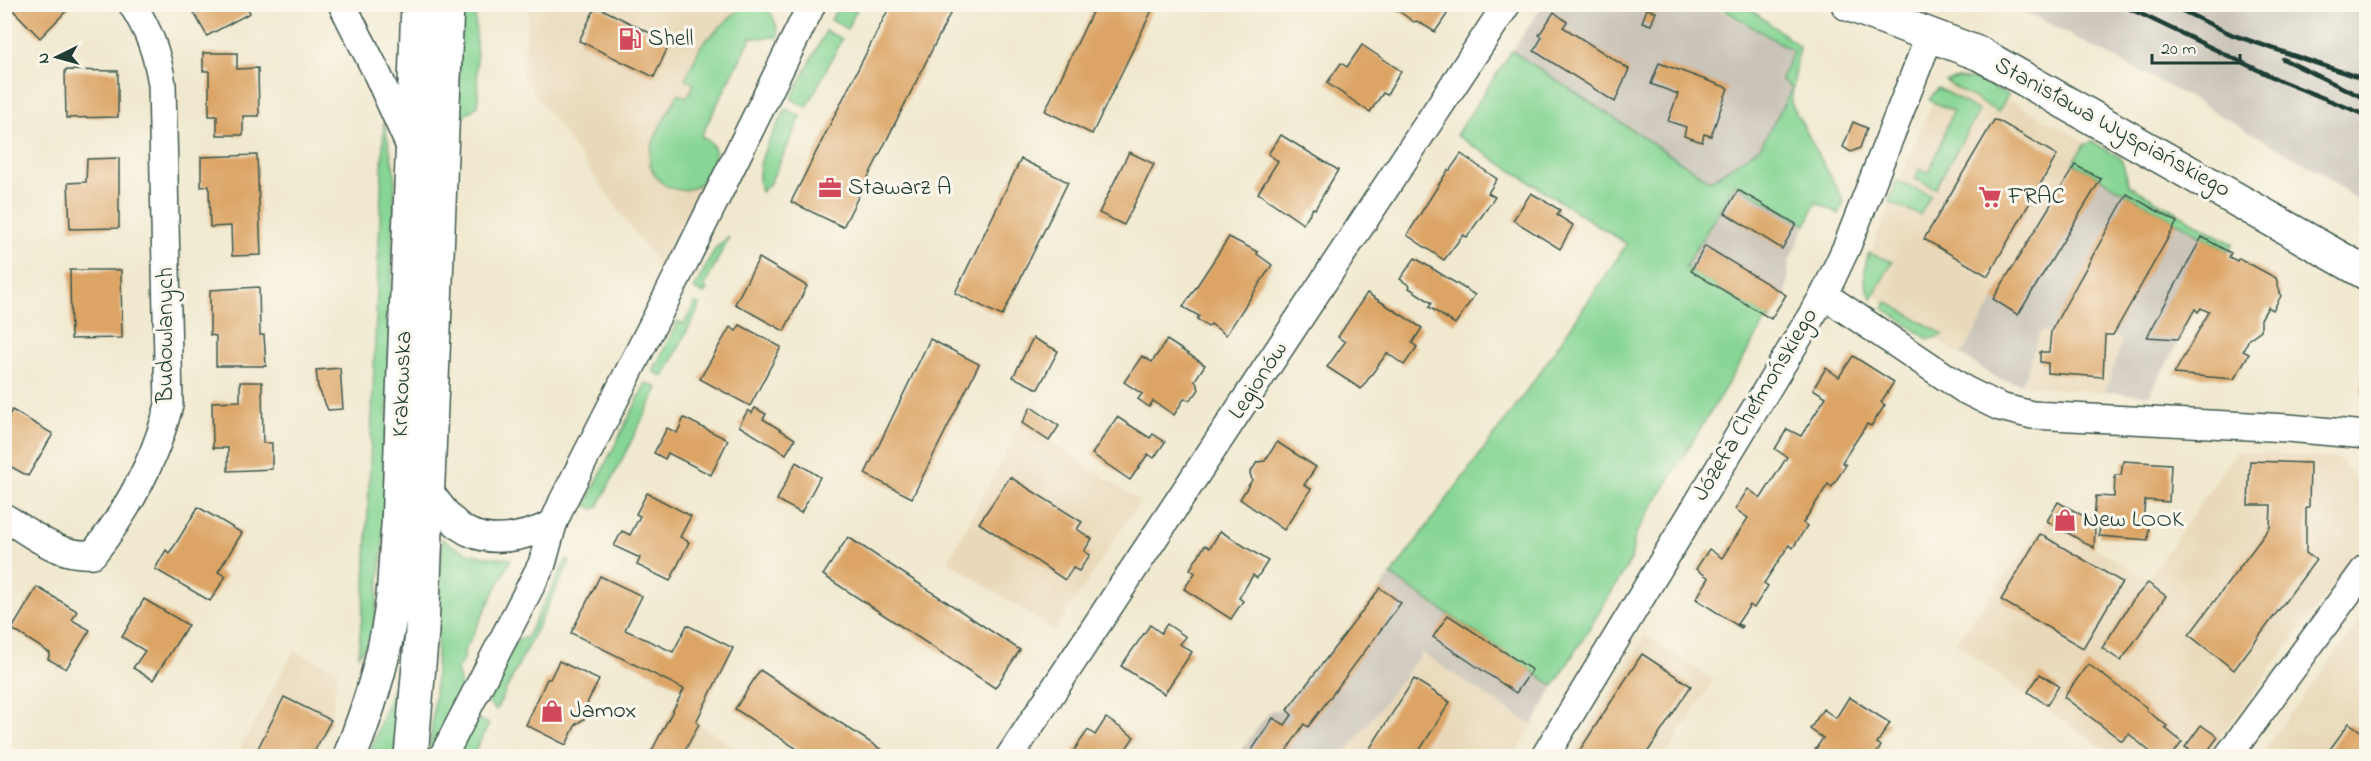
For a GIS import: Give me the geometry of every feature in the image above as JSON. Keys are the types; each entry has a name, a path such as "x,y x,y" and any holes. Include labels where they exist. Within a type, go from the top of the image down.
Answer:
{"main road":[{"name":"Krakowska","path":"350,756 373,690 393,596 418,4"},
{"name":"Krakowska","path":"411,756 422,631 447,4"},
{"name":"Stanisława Wyspiańskiego","path":"1848,4 1980,54 2367,273"}],"street":[{"name":"Budowlanych","path":"4,518 62,552 78,555 93,554 108,535 148,468 161,439 169,405 162,84 151,37 132,4"},
{"path":"342,4 412,150"},
{"path":"443,756 542,564 554,524 812,4"},
{"name":"Legionów","path":"1010,756 1507,4"},
{"name":"Józefa Chełmońskiego","path":"1545,756 1824,295 1847,246 1930,35"},
{"path":"1824,295 1965,390 2000,407 2032,415 2288,428 2367,435"},
{"path":"428,490 450,518 471,533 502,539 530,535 554,524"},
{"path":"2228,756 2367,568"}],"shaded area":[{"path":"529,5 769,5 699,142 717,158 661,269 523,77"},
{"path":"1543,5 1710,5 1793,51 1782,79 1792,89 1761,146 1709,181 1512,51"},
{"path":"2003,5 2366,5 2366,207 2320,172 2185,95 2034,16"},
{"path":"1952,81 1977,82 2088,143 1961,355 1887,308 1870,284 1869,256 1933,100"},
{"path":"2075,165 2228,251 2150,395 2105,392 2122,341 2113,335 2040,331 2023,384 1999,379 1961,355"},
{"path":"1735,184 1806,225 1789,262 1786,295 1771,319 1684,267"},
{"path":"2040,331 2113,335 2122,340 2105,392 2024,384"},
{"path":"1022,423 1140,501 1055,631 948,561"},
{"path":"2236,452 2341,459 2366,497 2366,541 2206,756 2115,756 2023,693 1955,642 2047,521 2148,579"},
{"path":"1391,575 1554,686 1533,724 1422,653 1343,756 1237,756 1270,711 1284,709"},
{"path":"2366,613 2366,756 2259,756"},
{"path":"1645,636 1714,680 1665,756 1572,756"},
{"path":"293,652 338,669 331,720 312,756 236,756"},
{"path":"1422,653 1533,724 1514,756 1343,756"},
{"path":"673,711 696,722 748,756 649,756"}],"green space":[{"path":"461,5 475,5 478,106 457,120"},
{"path":"744,5 764,6 774,20 778,37 751,38 701,136 712,145 714,150 715,160 709,171 695,187 678,190 670,187 662,183 652,170 650,152 655,138 678,94 687,97 694,84 685,79 702,44"},
{"path":"839,5 859,5 847,29 831,20"},
{"path":"1728,5 1745,5 1799,46 1791,103 1844,202 1839,214 1816,202 1806,225 1735,184 1685,267 1771,319 1766,321 1635,535 1631,560 1554,686 1391,575 1532,384 1627,244 1456,135 1512,51 1710,181 1761,146 1792,89 1781,79 1793,51 1724,10"},
{"path":"826,31 842,39 807,107 791,99"},
{"path":"1957,78 1978,80 2008,95 1998,112 1946,82"},
{"path":"1938,88 1979,111 1935,188 1915,179 1919,169 1929,172 1953,111 1929,100"},
{"path":"786,109 801,117 770,183 761,192 759,170 765,149"},
{"path":"384,121 395,175 383,547 375,618 367,645 358,655 365,585"},
{"path":"2092,142 2121,158 2130,186 2233,244 2228,251 2073,163 2084,145"},
{"path":"1897,181 1931,195 1920,215 1889,202"},
{"path":"729,237 704,287 707,289 704,294 694,289 715,249"},
{"path":"1869,253 1892,262 1872,298 1865,276"},
{"path":"1887,302 1943,334 1928,339 1883,308"},
{"path":"695,303 700,305 664,377 653,371 678,321 684,324"},
{"path":"646,383 658,388 598,507 594,509 585,505"},
{"path":"442,539 468,552 511,559 457,670 464,698 434,756 429,756 435,694"},
{"path":"566,560 570,561 496,710 490,705 486,694 517,639 526,638"},
{"path":"398,679 402,683 402,689 394,756 369,756 395,681"},
{"path":"477,719 489,724 472,756 455,756"}],"building":[{"path":"7,4 73,4 40,38"},
{"path":"189,4 246,4 250,13 207,36"},
{"path":"891,4 955,4 843,227 791,202"},
{"path":"1096,4 1155,4 1092,134 1045,111"},
{"path":"1394,4 1454,4 1435,32 1417,21 1414,22 1393,7"},
{"path":"596,6 670,43 654,77 579,41"},
{"path":"1647,9 1656,12 1651,25 1642,22"},
{"path":"1554,12 1567,22 1563,27 1629,69 1615,102 1534,51 1542,37 1539,35"},
{"path":"1362,45 1401,71 1387,95 1383,93 1370,112 1327,83 1341,63 1347,67"},
{"path":"203,53 237,53 237,69 258,68 259,116 243,116 243,135 217,135 217,116 209,116 209,71 203,71"},
{"path":"1659,63 1728,88 1711,136 1704,134 1702,142 1684,136 1686,127 1668,121 1678,94 1651,84"},
{"path":"65,70 118,71 118,117 66,118"},
{"name":"FRAC","path":"1994,120 2057,155 1988,276 1924,239"},
{"path":"1853,122 1867,128 1860,148 1851,152 1843,147"},
{"path":"1281,135 1338,170 1315,209 1313,208 1303,224 1258,193 1278,161 1268,154"},
{"path":"1129,152 1154,164 1124,225 1099,213"},
{"path":"1461,154 1497,179 1488,193 1495,197 1467,237 1463,235 1444,260 1407,235 1448,170"},
{"path":"257,155 261,255 232,256 231,226 210,227 209,186 201,187 201,157"},
{"path":"119,158 119,228 70,229 68,183 86,182 87,159"},
{"path":"1021,159 1068,182 1002,316 955,293"},
{"path":"2075,165 2101,179 2018,315 1993,299"},
{"path":"1738,190 1796,224 1782,249 1725,213"},
{"path":"1531,193 1560,210 1557,215 1573,225 1560,249 1513,220"},
{"path":"2127,194 2177,222 2113,335 2105,335 2103,377 2048,373 2048,363 2040,362 2040,352 2049,352 2051,331"},
{"path":"1229,237 1258,252 1257,254 1272,265 1226,335 1211,324 1208,327 1197,319 1199,316 1183,307"},
{"path":"2202,237 2231,253 2229,257 2237,261 2239,258 2276,278 2281,296 2273,310 2268,307 2261,319 2261,330 2249,339 2243,351 2249,354 2234,379 2174,374 2209,312 2201,308 2198,312 2195,309 2178,339 2147,337"},
{"path":"1705,246 1786,295 1771,319 1691,271"},
{"path":"759,258 807,286 784,331 735,304"},
{"path":"1415,258 1475,295 1455,324 1429,307 1432,303 1400,279"},
{"path":"70,270 121,270 122,338 71,339"},
{"path":"259,287 260,335 264,335 266,366 216,366 216,336 210,335 210,290"},
{"path":"1367,293 1422,328 1412,343 1417,347 1404,365 1387,353 1361,389 1327,367 1345,342 1338,337"},
{"path":"740,325 781,347 750,406 700,379 730,327 736,331"},
{"path":"1033,338 1058,351 1038,389 1013,377"},
{"path":"930,339 979,364 912,498 865,474"},
{"path":"1167,340 1205,365 1195,380 1199,389 1196,394 1189,400 1184,399 1174,415 1153,401 1149,407 1138,399 1142,394 1124,382 1142,356 1152,362"},
{"path":"2365,352 2366,394 2361,394"},
{"path":"1853,356 1894,382 1881,402 1885,405 1871,426 1867,424 1842,462 1846,465 1832,487 1828,484 1803,523 1807,526 1793,548 1789,545 1764,583 1768,586 1754,608 1750,605 1737,624 1742,626 1741,628 1696,599 1709,578 1696,569 1709,549 1722,558 1748,518 1735,509 1748,489 1761,498 1787,457 1775,449 1787,429 1801,436 1826,397 1813,389 1826,368 1839,377"},
{"path":"340,368 343,409 328,410 318,387 316,370"},
{"path":"240,382 262,382 263,443 272,443 272,469 228,471 228,448 213,448 212,402 240,401"},
{"path":"1031,407 1059,426 1049,441 1022,423"},
{"path":"755,408 766,414 763,419 795,439 786,454 739,426 748,410 752,413"},
{"path":"12,410 53,434 28,476 4,463 4,423"},
{"path":"1117,417 1150,438 1153,434 1165,442 1154,458 1148,454 1130,480 1092,454"},
{"path":"684,418 728,440 711,475 668,453 665,459 654,453 667,428 677,433"},
{"path":"1277,442 1316,467 1304,485 1311,489 1284,530 1240,499 1252,480 1250,473 1257,462 1265,461"},
{"path":"2123,461 2171,464 2169,502 2145,500 2143,523 2149,523 2148,540 2099,536 2100,521 2094,521 2096,496 2114,497 2115,475 2121,475"},
{"path":"2250,461 2310,463 2309,507 2306,508 2306,553 2316,560 2234,670 2189,635 2270,527 2271,505 2248,505"},
{"path":"796,462 820,477 801,513 777,500"},
{"path":"1010,477 1082,522 1077,529 1092,539 1084,551 1090,555 1079,571 1073,568 1065,580 979,523"},
{"path":"647,493 691,516 680,537 689,542 670,581 637,565 640,558 614,546 622,531 630,535 640,516 636,514"},
{"path":"2058,502 2089,519 2089,526 2095,529 2094,548 2047,521"},
{"path":"198,507 242,533 218,572 226,576 210,601 155,569 166,550 169,553 175,545"},
{"path":"1220,531 1268,561 1257,578 1253,575 1239,598 1243,601 1231,619 1184,589 1195,573 1190,569 1205,545 1210,548"},
{"path":"2040,534 2122,582 2083,648 2001,600"},
{"path":"848,537 1020,650 995,688 823,575"},
{"path":"600,576 642,596 625,630 673,652 687,625 733,648 696,722 699,724 682,756 649,756 684,689 571,633"},
{"path":"2148,583 2166,596 2121,661 2102,648 2133,600"},
{"path":"37,587 77,611 72,620 90,630 66,669 48,659 50,653 12,629"},
{"path":"1380,588 1401,603 1308,727 1304,724 1283,756 1248,756 1273,718 1285,725 1292,715 1287,710"},
{"path":"144,599 188,625 153,680 133,668 145,651 122,637"},
{"path":"1448,615 1532,670 1516,693 1433,637"},
{"path":"1167,624 1186,637 1180,644 1192,652 1164,694 1121,666 1150,625 1161,633"},
{"path":"1642,654 1691,686 1645,756 1576,756"},
{"path":"559,661 599,680 588,701 584,719 576,724 566,745 526,725 547,679 550,679"},
{"path":"2088,664 2147,708 2146,710 2167,726 2165,728 2182,742 2172,756 2155,756 2129,734 2122,741 2064,697"},
{"path":"760,670 891,756 808,756 735,709"},
{"path":"2040,674 2059,686 2047,705 2028,692"},
{"path":"1414,679 1450,702 1416,756 1365,756"},
{"path":"284,697 331,720 312,756 254,756"},
{"path":"1849,697 1890,723 1877,743 1881,746 1875,756 1811,756 1823,738 1810,729 1823,709 1836,718"},
{"path":"1106,718 1134,737 1123,753 1119,750 1114,756 1070,756 1088,730 1095,735"},
{"path":"2349,723 2366,735 2366,756 2325,756"},
{"path":"2201,725 2218,737 2204,756 2199,756 2185,747"}],"railway":[{"path":"2120,4 2281,81 2366,115"},
{"path":"2168,4 2233,35 2366,80"},
{"path":"2283,59 2366,99"}],"place":[{"name":"Shell","path":"630,39"},
{"name":"Stawarz A","path":"830,188"},
{"name":"FRAC","path":"1990,197"},
{"name":"New LOOK","path":"2065,520"},
{"name":"Jamox","path":"552,711"}]}
